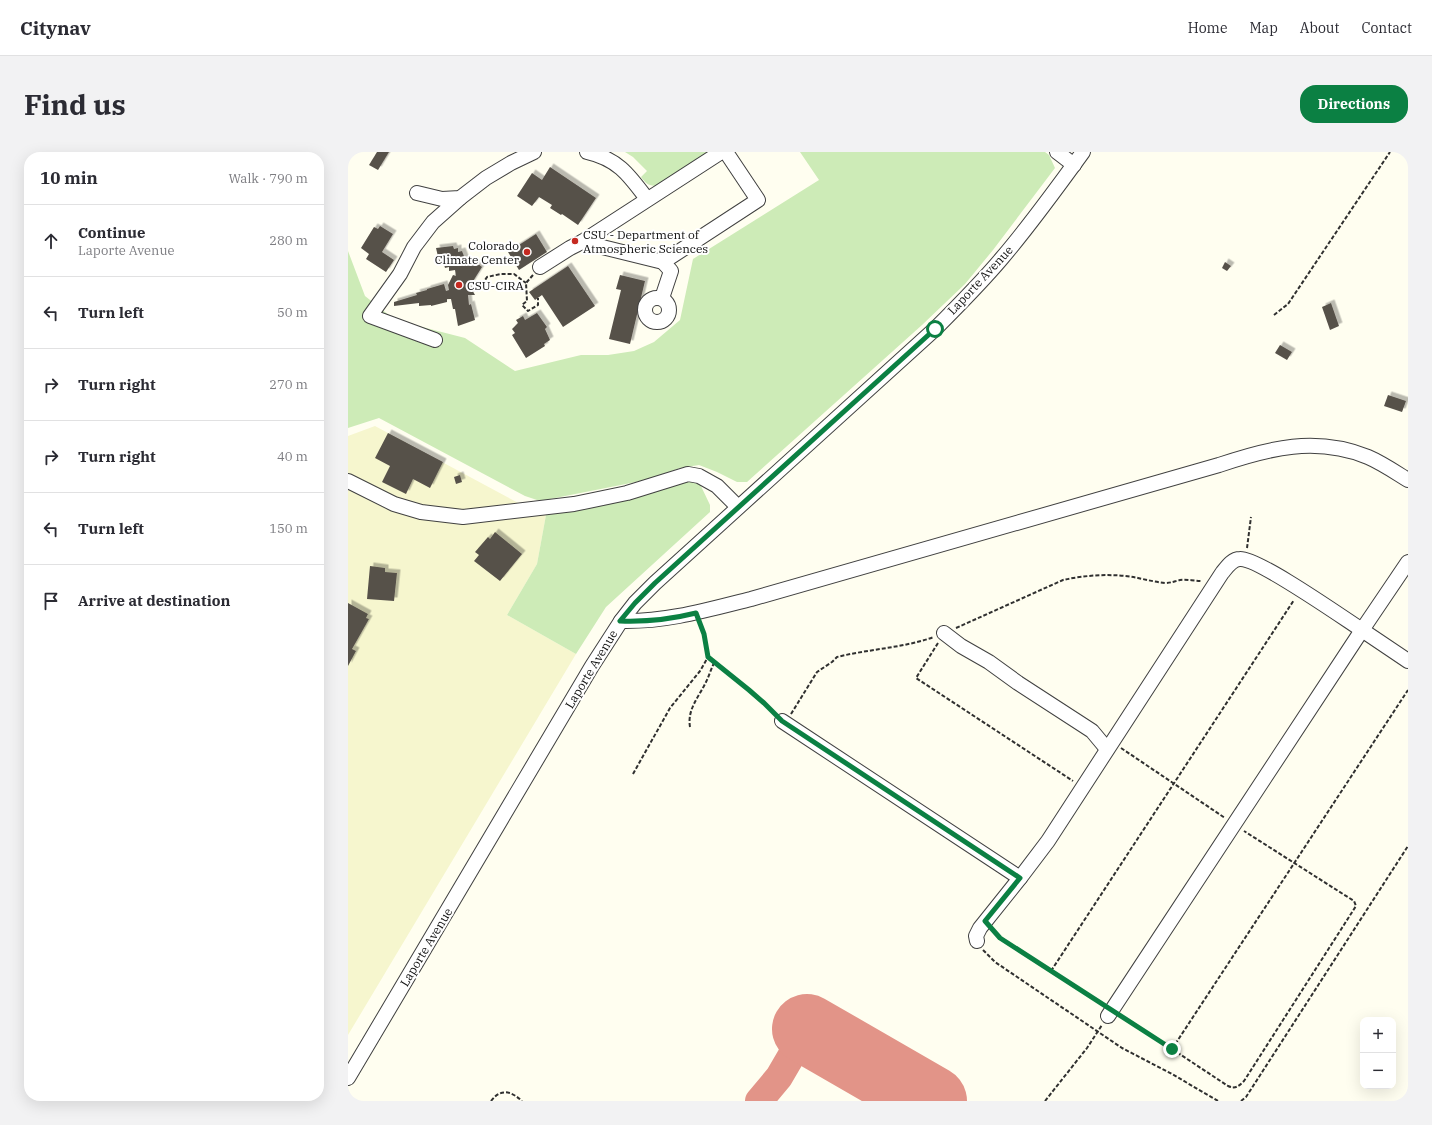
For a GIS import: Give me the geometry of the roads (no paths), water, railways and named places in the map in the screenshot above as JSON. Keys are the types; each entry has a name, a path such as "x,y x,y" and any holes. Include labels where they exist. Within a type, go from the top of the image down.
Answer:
{"street":[{"path":"435,340 370,316 400,274 414,247 433,222 460,198 486,178 511,163 534,152"},
{"path":"587,152 600,155 621,167 647,199"},
{"path":"540,267 582,242 721,152"},
{"path":"663,262 758,200 726,152"},
{"path":"1057,152 1074,165"},
{"name":"Laporte Avenue","path":"348,1078 620,621 655,583 935,329 975,288 1014,244 1054,193 1083,152"},
{"path":"417,193 442,199 460,198"},
{"path":"582,242 663,262 670,271 662,298"},
{"path":"620,621 682,617 759,597 1250,455 1281,448 1317,446 1338,448 1369,458 1407,480"},
{"path":"348,481 394,504 421,512 462,517 574,504 627,493 688,474 699,476 717,486 738,507"},
{"path":"977,940 976,936 985,921 1048,841 1216,582 1228,565 1234,560 1245,559 1257,564 1301,590 1408,661"},
{"path":"1110,1013 1408,562"},
{"path":"944,633 961,646 989,662 1018,683 1092,730 1109,745"},
{"path":"783,722 1020,878"}],"place":[{"name":"CSU - Department of Atmospheric Sciences","path":"575,241"},
{"name":"Colorado Climate Center","path":"527,252"},
{"name":"CSU-CIRA","path":"459,285"}]}
